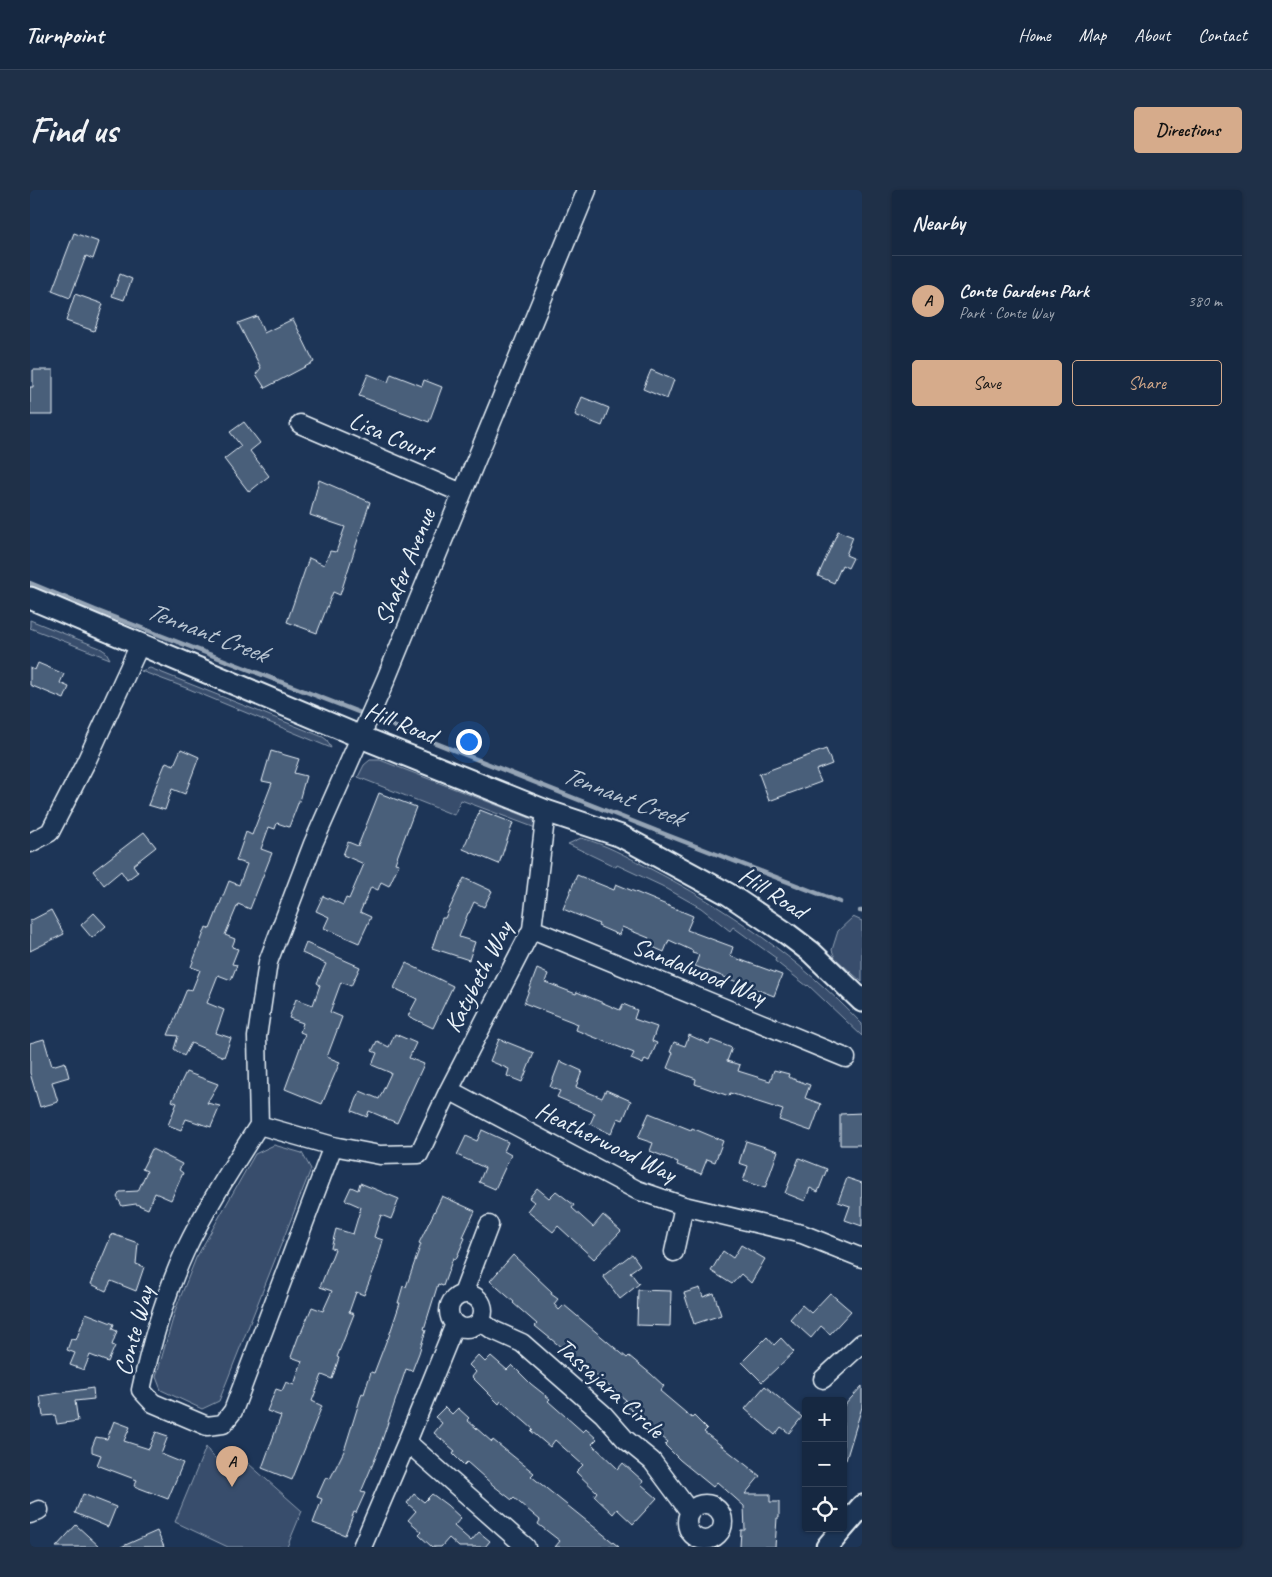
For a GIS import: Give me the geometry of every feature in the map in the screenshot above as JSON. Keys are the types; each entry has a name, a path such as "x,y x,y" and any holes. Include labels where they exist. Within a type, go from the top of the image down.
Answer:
{"main road":[{"name":"Hill Road","path":"30,598 361,737 546,811 621,836 728,894 811,952 862,1001"},
{"path":"847,1523 862,1506"},
{"path":"827,1547 840,1532"}],"street":[{"name":"Shafer Avenue","path":"259,1125 257,1037 268,962 313,844 386,679 587,190"},
{"name":"Lisa Court","path":"300,424 462,493"},
{"path":"30,843 50,832 86,762 140,644"},
{"name":"Katybeth Way","path":"333,1146 380,1155 419,1154 449,1090 532,929 546,811"},
{"name":"Sandalwood Way","path":"532,929 846,1058"},
{"name":"Heatherwood Way","path":"449,1090 637,1190 684,1206 802,1234 862,1258"},
{"path":"259,1125 333,1146"},
{"name":"Conte Way","path":"259,1125 227,1175 185,1251 157,1324 141,1390 153,1403 207,1426 223,1424 233,1411 333,1146"},
{"path":"674,1252 684,1206"},
{"path":"463,1294 475,1296 481,1302 483,1314 476,1325 465,1328 454,1324 449,1311 450,1305 453,1300 463,1294 489,1225"},
{"name":"Tassajara Circle","path":"480,1321 493,1330 522,1342 603,1414 625,1439 652,1461 690,1512"},
{"path":"362,1547 407,1442 454,1324"},
{"path":"823,1379 862,1343"},
{"path":"407,1442 526,1547"},
{"path":"707,1504 713,1506 718,1510 724,1521 721,1532 711,1540 696,1539 686,1541 688,1529 686,1522 690,1512 698,1505 707,1504"}],"shaded area":[{"path":"30,620 100,648 106,652 110,659 30,628"},
{"path":"150,668 323,737 331,748 141,671"},
{"path":"370,760 380,760 530,818 539,825 541,830 461,800 454,815 358,777 364,765"},
{"path":"581,838 615,851 677,883 761,936 814,978 838,1000 862,1024 862,1036 808,985 775,961 776,958 733,927 730,931 701,908 662,886 568,844"},
{"path":"853,917 862,921 862,982 835,958 832,950 838,931"},
{"path":"274,1145 302,1153 311,1169 219,1401 202,1409 161,1390 156,1377 176,1308 196,1258 255,1154"},
{"path":"206,1447 213,1456 221,1461 230,1461 241,1457 302,1511 287,1547 228,1547 175,1522"}],"building":[{"path":"74,233 99,242 93,259 86,256 70,298 52,291"},
{"path":"120,274 132,279 124,300 112,296"},
{"path":"75,294 103,304 94,331 66,321"},
{"path":"257,316 264,333 293,319 314,362 265,388 256,374 261,368 238,323"},
{"path":"33,370 53,370 53,415 30,415 30,387 33,387"},
{"path":"651,370 674,380 667,399 643,389"},
{"path":"368,374 388,382 391,374 422,386 424,380 442,387 429,422 359,396"},
{"path":"582,397 609,408 602,426 575,415"},
{"path":"244,422 260,443 250,451 269,476 249,492 224,459 241,446 230,432"},
{"path":"319,480 370,502 340,595 333,592 317,633 287,622 309,558 324,565 330,551 336,552 345,527 310,515"},
{"path":"838,531 853,537 846,555 853,558 848,568 842,565 834,583 818,576"},
{"path":"38,663 64,674 60,683 69,687 64,699 30,685 30,668 35,670"},
{"path":"181,749 199,757 185,794 172,789 165,810 148,805 166,762 174,765"},
{"path":"826,749 832,764 816,770 821,782 769,801 759,774"},
{"path":"271,751 299,759 294,773 306,776 299,801 289,827 277,823 275,829 269,827 261,849 272,853 250,909 238,904 225,935 235,939 232,947 238,949 232,964 237,965 231,980 218,975 207,1003 224,1010 216,1033 231,1038 224,1057 191,1043 184,1056 174,1049 178,1036 168,1035 187,989 192,990 200,970 191,967 206,927 210,929 229,881 239,885 247,864 236,861 246,832 252,835 272,783 262,781"},
{"path":"379,793 416,807 395,863 399,864 389,886 381,882 378,890 371,887 360,912 371,917 359,943 324,928 329,917 316,911 323,896 343,905 346,898 349,899 364,864 343,855 348,842 358,846"},
{"path":"480,810 513,823 499,864 463,849"},
{"path":"144,832 156,847 133,865 138,872 127,880 121,871 104,885 93,871"},
{"path":"577,875 614,890 616,884 693,916 687,930 733,947 730,956 782,975 774,996 695,966 699,955 669,940 664,952 646,944 649,938 622,927 619,935 598,926 599,924 563,909"},
{"path":"464,878 492,891 484,907 474,902 459,937 475,942 469,960 432,948 442,918 445,918"},
{"path":"51,910 64,934 30,951 30,921"},
{"path":"94,913 106,926 92,938 81,925"},
{"path":"306,943 360,967 351,986 341,982 330,1012 342,1017 327,1057 340,1062 322,1104 285,1089 305,1034 300,1032 303,1023 289,1018 296,999 313,1005 320,985 317,983 326,964 302,953"},
{"path":"406,963 453,986 433,1028 408,1016 417,999 394,988"},
{"path":"537,969 548,974 545,982 576,994 577,992 620,1010 623,1004 637,1010 634,1019 657,1027 652,1041 657,1043 649,1061 645,1059 643,1064 631,1059 634,1053 576,1030 578,1024 524,1003"},
{"path":"395,1034 416,1043 409,1058 424,1064 397,1123 369,1111 367,1117 352,1111 360,1091 379,1099 391,1073 372,1065 377,1053 372,1051 377,1041 389,1047"},
{"path":"689,1035 709,1044 711,1040 732,1048 727,1061 740,1065 738,1071 770,1081 774,1070 789,1074 788,1077 810,1085 805,1098 821,1104 811,1131 779,1120 783,1110 730,1093 729,1096 695,1084 696,1079 667,1068 673,1053 670,1052 674,1042 685,1046"},
{"path":"44,1039 52,1066 65,1062 69,1077 52,1082 58,1102 40,1107 30,1073 30,1043"},
{"path":"499,1039 534,1053 522,1082 507,1076 509,1069 490,1061"},
{"path":"560,1061 582,1071 576,1087 602,1098 606,1090 631,1101 623,1120 618,1118 611,1134 590,1124 595,1113 557,1097 560,1091 550,1087"},
{"path":"186,1072 218,1084 207,1103 220,1106 211,1127 186,1119 181,1130 168,1125 177,1103 172,1101"},
{"path":"649,1113 723,1141 715,1162 707,1159 701,1174 677,1165 678,1162 650,1151 653,1143 638,1138"},
{"path":"862,1113 862,1145 840,1145 840,1114"},
{"path":"482,1130 508,1142 504,1151 511,1155 495,1189 479,1182 485,1168 457,1155 466,1136 477,1141"},
{"path":"746,1141 778,1151 765,1188 743,1181 748,1166 739,1163"},
{"path":"152,1149 182,1164 179,1170 183,1173 171,1200 155,1193 148,1209 136,1204 122,1206 117,1197 120,1192 138,1191 147,1171 142,1169"},
{"path":"799,1158 827,1169 818,1192 810,1188 805,1201 785,1193"},
{"path":"847,1178 862,1183 862,1226 845,1220 850,1206 838,1202"},
{"path":"360,1183 399,1199 391,1219 381,1215 374,1237 383,1240 377,1262 364,1295 356,1292 349,1312 354,1314 337,1357 339,1358 332,1379 322,1375 312,1401 322,1406 292,1480 262,1468 281,1416 267,1411 276,1389 282,1391 286,1382 294,1385 302,1361 291,1357 312,1307 323,1311 332,1291 320,1287 335,1249 331,1248 336,1229 353,1234 361,1207 345,1200 351,1187 358,1190"},
{"path":"537,1188 549,1198 556,1191 574,1205 572,1208 593,1227 603,1215 621,1231 594,1259 558,1226 553,1232 527,1211 534,1202 529,1198"},
{"path":"442,1196 475,1211 463,1237 465,1238 456,1259 453,1258 443,1286 438,1284 424,1329 426,1330 419,1353 412,1371 406,1369 378,1452 361,1492 365,1493 356,1513 354,1512 345,1535 313,1523 322,1499 317,1497 326,1477 330,1479 344,1451 362,1393 364,1394 371,1372 374,1373 388,1339 400,1303 398,1303 403,1286 406,1287 421,1244 419,1243"},
{"path":"112,1234 138,1243 136,1264 144,1267 136,1291 111,1281 106,1291 91,1284"},
{"path":"741,1245 765,1259 751,1283 741,1274 732,1284 711,1271 723,1251 733,1258"},
{"path":"632,1254 640,1265 630,1272 639,1284 620,1299 603,1276"},
{"path":"513,1255 558,1299 554,1304 559,1310 564,1305 627,1358 629,1356 651,1374 664,1386 660,1391 692,1418 694,1416 707,1429 704,1432 760,1476 745,1494 770,1494 770,1502 779,1502 775,1547 740,1547 741,1530 745,1530 744,1506 717,1482 713,1487 680,1460 665,1445 668,1442 623,1403 626,1400 535,1326 537,1324 490,1281"},
{"path":"700,1288 703,1297 714,1293 721,1315 694,1324 684,1293"},
{"path":"638,1290 671,1291 670,1326 637,1325"},
{"path":"830,1293 851,1311 830,1334 821,1326 811,1338 790,1319 802,1305 811,1313"},
{"path":"86,1313 114,1324 112,1329 117,1331 112,1345 115,1346 108,1362 90,1355 84,1370 70,1365 75,1353 67,1350 71,1339 76,1340"},
{"path":"767,1337 774,1345 781,1338 794,1352 762,1382 742,1362"},
{"path":"478,1355 485,1362 491,1356 507,1370 512,1365 583,1432 586,1429 597,1439 592,1444 618,1469 623,1463 643,1481 641,1484 657,1498 633,1524 617,1509 613,1514 594,1496 597,1492 576,1472 583,1465 555,1440 550,1447 501,1401 499,1404 472,1377 476,1372 469,1365"},
{"path":"765,1386 802,1417 789,1433 781,1427 775,1435 745,1409"},
{"path":"862,1386 862,1407 847,1457 847,1442 847,1403"},
{"path":"93,1388 94,1399 75,1401 78,1421 57,1424 55,1415 43,1416 40,1396"},
{"path":"445,1407 452,1414 458,1408 469,1418 467,1420 492,1442 493,1440 534,1473 531,1476 619,1547 555,1547 560,1541 538,1524 540,1520 514,1498 512,1500 494,1486 467,1462 464,1465 453,1454 455,1451 434,1433 442,1423 435,1417"},
{"path":"114,1421 130,1427 124,1441 149,1449 156,1432 168,1436 161,1454 183,1463 168,1499 134,1486 137,1480 97,1465 101,1455 92,1452 92,1447 96,1437 107,1439"},
{"path":"83,1494 116,1507 108,1527 75,1513"},
{"path":"414,1494 424,1502 432,1494 447,1505 461,1518 454,1526 471,1541 479,1532 490,1541 485,1547 459,1547 449,1538 441,1547 432,1547 419,1535 422,1532 408,1520 416,1511 407,1503"},
{"path":"76,1525 100,1547 56,1547"},
{"path":"157,1531 164,1547 121,1547"}],"waterway":[{"name":"Tennant Creek","path":"30,583 366,715"},
{"name":"Tennant Creek","path":"393,726 840,902"}],"place":[{"name":"Conte Gardens Park","path":"232,1487"}]}
